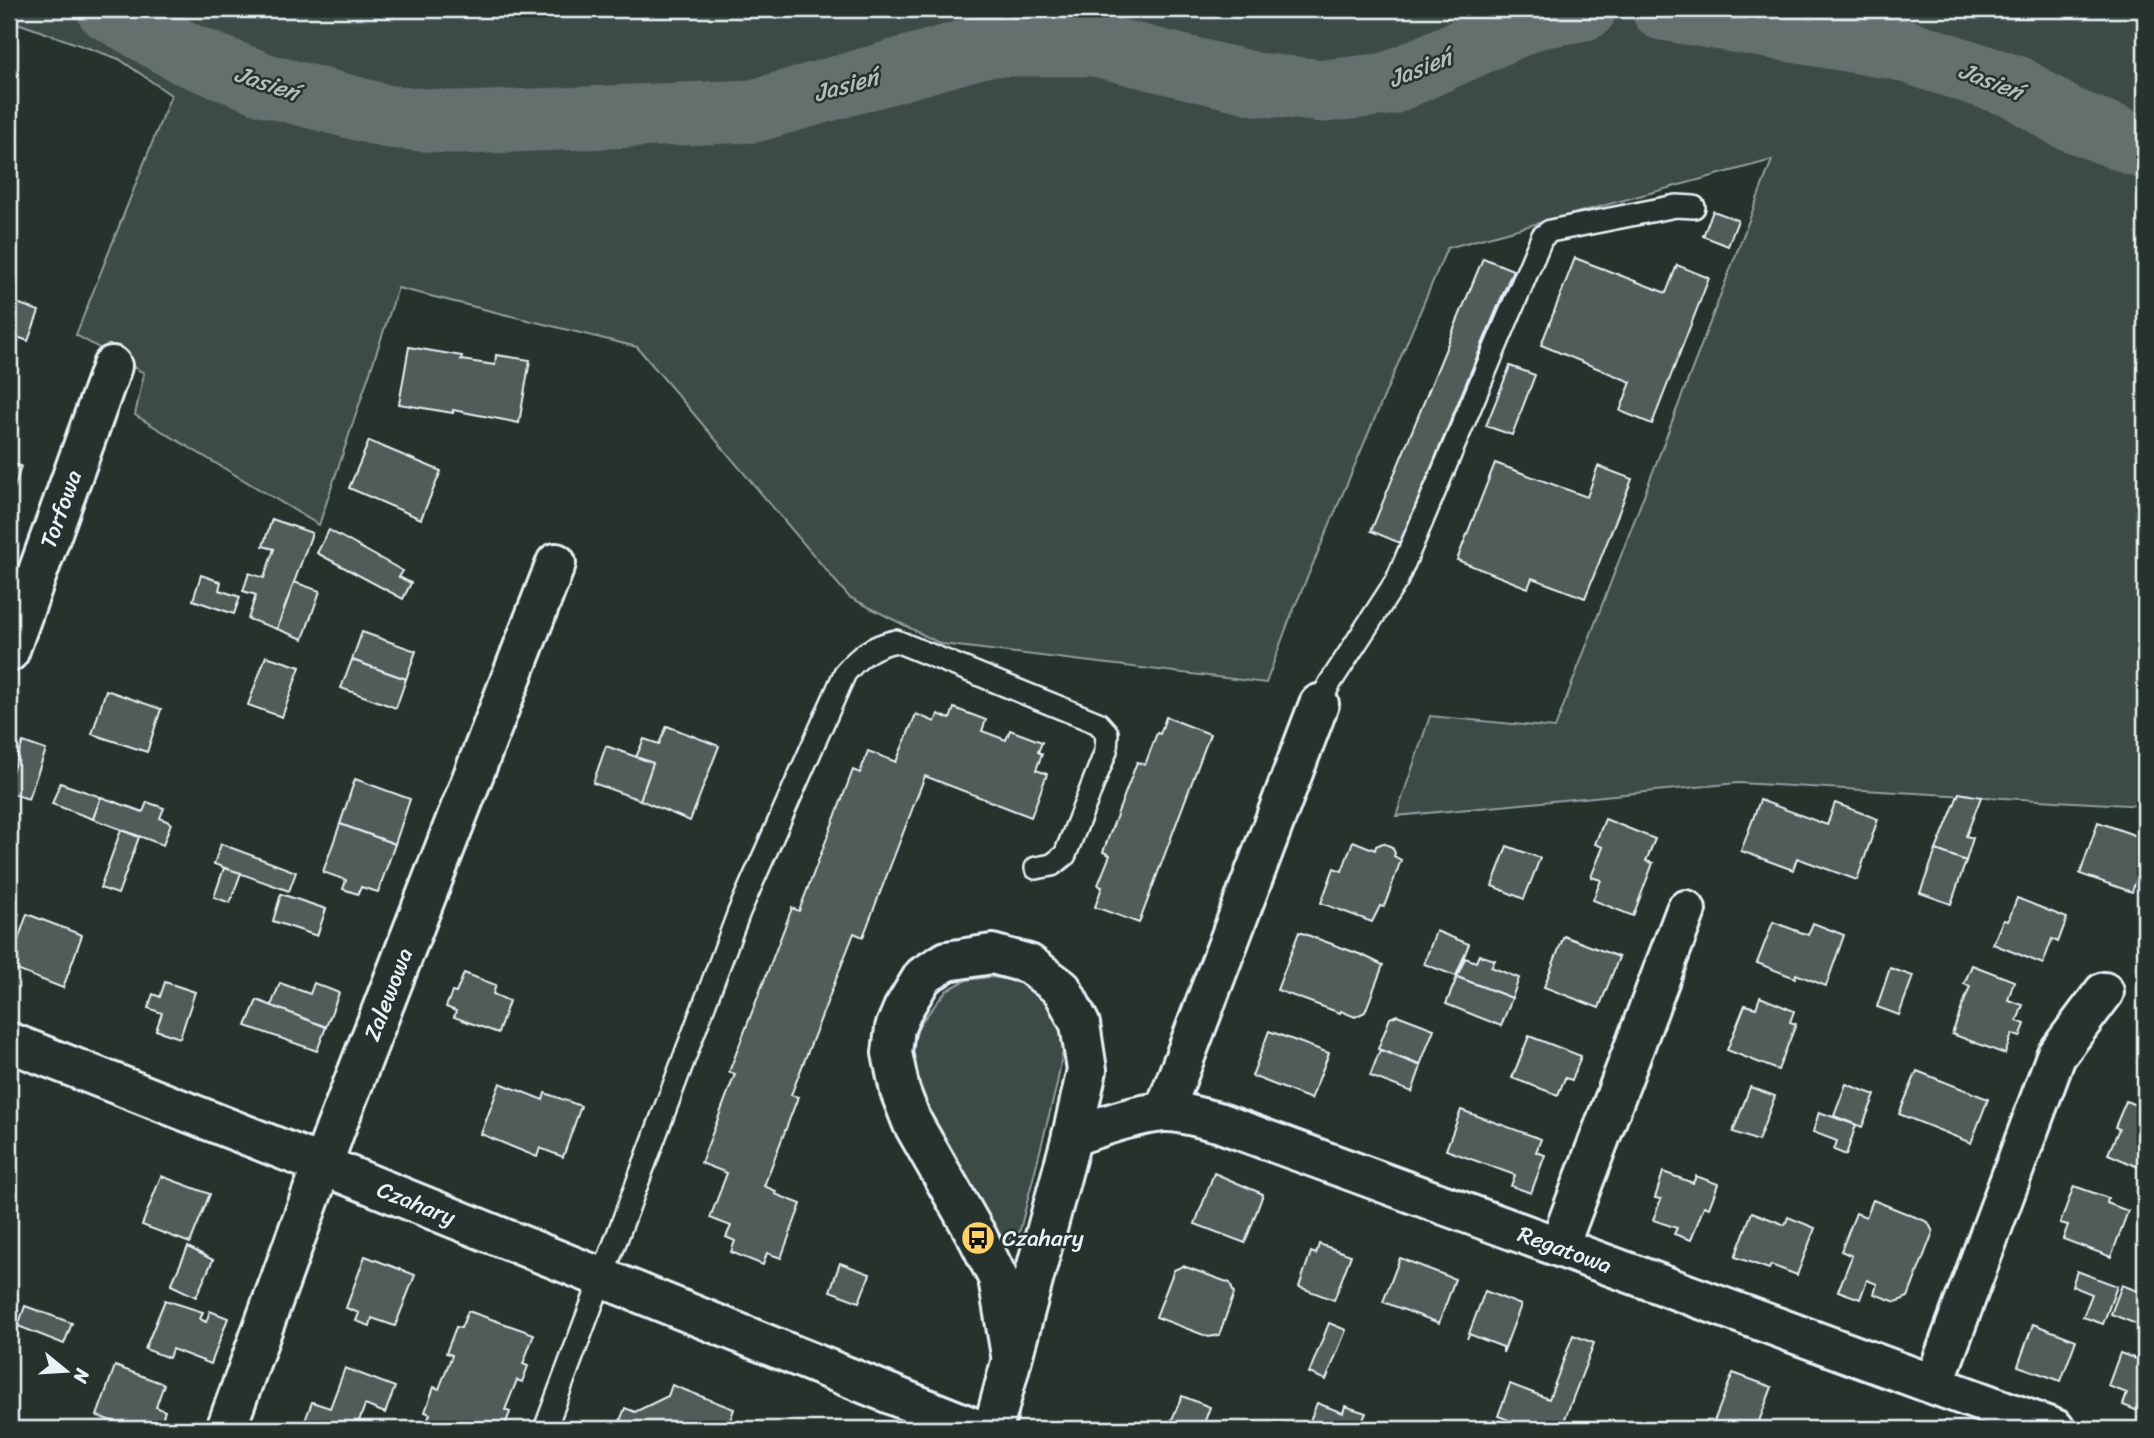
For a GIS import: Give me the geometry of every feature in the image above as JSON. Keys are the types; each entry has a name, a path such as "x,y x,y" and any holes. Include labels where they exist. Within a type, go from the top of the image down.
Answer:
{"street":[{"name":"Torfowa","path":"9,652 112,366"},
{"name":"Zalewowa","path":"226,1429 321,1165 556,563"},
{"path":"1164,1112 1318,704"},
{"path":"1559,1246 1686,911"},
{"path":"993,1429 1072,1136 1087,1070 1080,1024 1062,989 1029,964 992,954 947,961 923,976 895,1028 892,1053 900,1091 912,1122 998,1278 1011,1355"},
{"path":"1934,1384 2056,1056 2104,992"},
{"name":"Czahary","path":"9,1042 977,1429"},
{"name":"Regatowa","path":"1072,1136 1164,1112 1189,1114 1218,1122 2054,1429"}],"lane":[{"path":"1318,704 1397,580 1542,237 1550,231 1676,206 1694,207"},
{"path":"545,1429 739,912 845,673 864,652 896,641 1098,723 1107,733 1106,751 1065,855 1052,865 1036,868"}],"shaded area":[{"path":"9,9 2145,9 2145,806 1738,783 1396,816 1430,716 1555,728 1772,160 1447,248 1290,618 1266,683 941,644 849,597 637,347 398,288 319,525 135,415 144,373 76,335 171,95 119,59 9,20"},
{"path":"990,977 1017,980 1043,999 1060,1022 1064,1045 1057,1084 1020,1230 1013,1240 999,1234 917,1088 912,1048 919,1025 947,990 966,980"}],"building":[{"path":"1713,211 1738,220 1728,246 1703,236"},
{"path":"1483,258 1513,270 1400,543 1371,531"},
{"path":"1575,258 1666,293 1677,265 1709,278 1652,424 1620,411 1631,382 1541,345"},
{"path":"9,300 39,311 28,341 9,334"},
{"path":"409,347 495,365 496,355 530,360 519,423 453,410 453,413 399,404"},
{"path":"1510,366 1535,375 1512,435 1486,426"},
{"path":"369,441 441,471 421,519 349,488"},
{"path":"9,463 21,466 12,496 9,496"},
{"path":"1495,463 1587,497 1598,466 1632,479 1585,598 1532,578 1528,588 1457,560"},
{"path":"272,519 312,533 277,629 248,619 256,595 243,591 249,573 264,578 274,549 263,546"},
{"path":"329,530 403,571 399,577 411,583 403,599 317,553"},
{"path":"201,575 221,582 219,590 240,597 234,614 193,600"},
{"path":"294,582 320,591 303,639 277,629"},
{"path":"362,632 416,651 406,679 352,660"},
{"path":"266,656 300,667 282,717 248,705"},
{"path":"352,660 406,679 396,708 341,688"},
{"path":"106,690 161,709 147,752 92,734"},
{"path":"954,708 986,720 982,731 1006,740 1010,730 1042,742 1038,752 1042,754 1036,770 1047,774 1031,817 925,776 863,937 854,933 791,1095 798,1097 764,1186 776,1191 775,1194 801,1204 781,1258 767,1253 763,1265 731,1252 735,1241 726,1237 731,1226 710,1218 727,1173 701,1163 735,1074 729,1072 792,908 799,911 853,770 860,773 868,751 896,762 916,714 935,722 938,714 950,719"},
{"path":"1166,717 1210,734 1139,923 1095,907 1102,887 1098,885 1110,855 1103,852 1137,762 1145,765"},
{"path":"667,726 719,746 690,821 640,800 653,763 636,757 644,739 659,744"},
{"path":"23,742 46,750 28,799 9,792 9,780"},
{"path":"606,746 653,763 640,800 593,783"},
{"path":"355,779 410,799 395,844 340,824"},
{"path":"60,783 101,797 93,819 52,804"},
{"path":"1959,793 1981,797 1966,836 1973,838 1966,861 1936,850"},
{"path":"101,797 143,812 147,802 164,808 160,818 171,823 163,845 93,819"},
{"path":"1760,800 1827,825 1835,803 1878,819 1857,880 1797,858 1793,870 1741,851"},
{"path":"1605,819 1655,839 1646,861 1653,863 1633,916 1593,900 1601,880 1591,877 1603,847 1595,844"},
{"path":"2098,822 2145,839 2145,853 2132,892 2080,874"},
{"path":"340,824 395,844 378,892 361,887 358,894 343,889 346,880 323,872"},
{"path":"121,830 139,837 118,894 100,888"},
{"path":"1353,841 1375,850 1376,846 1383,843 1392,847 1394,856 1401,860 1384,907 1380,906 1372,922 1321,903 1334,868 1342,871"},
{"path":"221,844 296,872 289,891 214,864"},
{"path":"1507,846 1540,858 1524,899 1492,886"},
{"path":"1936,850 1966,861 1951,904 1920,893"},
{"path":"224,868 241,873 230,903 214,897"},
{"path":"281,894 326,909 317,936 273,921"},
{"path":"2017,898 2067,918 2058,942 2052,939 2043,964 1993,944 2003,920 2008,921"},
{"path":"9,910 19,914 9,941"},
{"path":"27,914 82,935 63,988 9,967"},
{"path":"1773,922 1808,935 1813,923 1844,935 1826,986 1796,974 1795,978 1757,963"},
{"path":"1436,931 1469,944 1456,976 1424,964"},
{"path":"1299,932 1383,965 1365,1012 1355,1017 1277,990"},
{"path":"1564,936 1619,957 1599,1008 1544,987"},
{"path":"1479,955 1495,960 1491,967 1519,978 1512,998 1457,977 1465,958 1476,962"},
{"path":"1972,965 2014,981 2008,1000 2023,1005 2017,1021 2025,1024 2020,1037 2012,1034 2005,1054 1952,1034 1970,986 1964,984"},
{"path":"1890,968 1913,976 1899,1015 1877,1007"},
{"path":"464,973 496,985 493,994 509,1001 498,1033 454,1017 456,1011 446,1007 452,992 456,993"},
{"path":"1457,977 1512,998 1501,1026 1446,1004"},
{"path":"165,982 195,992 180,1038 156,1030 162,1013 148,1008 153,994 160,997"},
{"path":"280,983 310,994 314,983 339,993 326,1027 271,1006"},
{"path":"1760,997 1794,1011 1790,1022 1796,1024 1778,1070 1727,1050 1745,1005 1756,1008"},
{"path":"257,1000 326,1027 317,1051 246,1026"},
{"path":"1397,1015 1434,1029 1420,1065 1378,1049 1390,1018"},
{"path":"1269,1031 1329,1053 1311,1099 1252,1076"},
{"path":"1529,1036 1581,1056 1572,1080 1565,1078 1558,1095 1512,1078"},
{"path":"2145,1041 2145,1065 2137,1062"},
{"path":"1380,1050 1421,1066 1412,1092 1370,1076"},
{"path":"1917,1071 1988,1099 1971,1143 1899,1114"},
{"path":"500,1083 543,1100 545,1093 581,1106 563,1157 540,1148 537,1157 481,1134"},
{"path":"1846,1084 1875,1095 1862,1127 1834,1116"},
{"path":"1750,1087 1775,1096 1758,1141 1733,1132"},
{"path":"2126,1101 2145,1109 2145,1170 2108,1154 2119,1129 2115,1127"},
{"path":"1461,1110 1541,1139 1536,1152 1545,1155 1531,1193 1511,1186 1515,1175 1446,1150"},
{"path":"1819,1112 1856,1125 1846,1155 1834,1150 1837,1141 1813,1132"},
{"path":"1663,1172 1693,1183 1696,1176 1718,1184 1709,1208 1704,1206 1691,1240 1674,1234 1677,1228 1653,1220 1661,1199 1655,1198"},
{"path":"1214,1173 1263,1194 1245,1243 1195,1224"},
{"path":"161,1176 210,1194 190,1243 142,1225"},
{"path":"2074,1186 2108,1198 2107,1203 2128,1211 2111,1257 2063,1239 2068,1225 2060,1223"},
{"path":"1873,1200 1928,1222 1933,1232 1908,1297 1896,1302 1874,1294 1877,1284 1867,1280 1860,1299 1838,1291 1852,1256 1841,1251 1856,1213 1866,1217"},
{"path":"1752,1212 1785,1225 1788,1217 1815,1228 1797,1275 1771,1265 1769,1269 1735,1257"},
{"path":"1319,1244 1351,1255 1334,1300 1299,1287 1311,1252 1316,1254"},
{"path":"188,1247 213,1260 196,1297 171,1285"},
{"path":"365,1256 415,1275 395,1326 372,1318 370,1326 356,1321 359,1313 346,1308"},
{"path":"1400,1258 1455,1279 1439,1323 1383,1302"},
{"path":"840,1263 870,1274 859,1302 830,1291"},
{"path":"1183,1266 1230,1283 1234,1294 1219,1335 1209,1337 1156,1317 1174,1270"},
{"path":"2077,1271 2117,1286 2103,1324 2083,1317 2092,1294 2072,1286"},
{"path":"2122,1285 2145,1294 2145,1314 2141,1326 2111,1314"},
{"path":"1485,1291 1521,1305 1503,1353 1503,1347 1469,1334 1467,1339"},
{"path":"165,1300 203,1312 200,1319 206,1322 210,1311 228,1318 211,1364 172,1349 169,1358 145,1349"},
{"path":"25,1306 72,1323 64,1344 18,1326"},
{"path":"468,1311 534,1334 523,1364 528,1366 522,1382 517,1380 505,1410 510,1412 504,1428 424,1429 430,1414 425,1412 434,1387 439,1389 452,1355 446,1353 456,1327 461,1328"},
{"path":"1329,1323 1346,1330 1326,1380 1309,1373"},
{"path":"2033,1324 2076,1340 2061,1381 2018,1366"},
{"path":"1573,1335 1594,1343 1561,1429 1533,1429 1498,1416 1510,1384 1549,1399"},
{"path":"2120,1353 2145,1362 2145,1414 2123,1405 2127,1393 2108,1386"},
{"path":"115,1366 164,1384 156,1407 165,1411 159,1429 135,1429 97,1416"},
{"path":"345,1368 395,1387 385,1413 365,1405 356,1429 302,1429 312,1402 330,1408"},
{"path":"1733,1373 1772,1387 1756,1429 1711,1429"},
{"path":"672,1385 734,1409 727,1429 617,1429 625,1408 635,1412 668,1396"},
{"path":"1182,1396 1210,1407 1202,1429 1168,1429"},
{"path":"1317,1403 1343,1413 1345,1406 1366,1413 1359,1429 1307,1429"},
{"path":"1153,1423 1168,1429 1151,1429"}],"waterway":[{"name":"Jasień","path":"108,9 186,54 266,85 389,117 462,123 754,111 987,45 1095,45 1256,84 1324,91 1388,84 1534,18 1585,9"},
{"name":"Jasień","path":"1663,9 1899,49 2016,87 2067,118 2145,148"}],"place":[{"name":"Czahary","path":"978,1238"}]}
